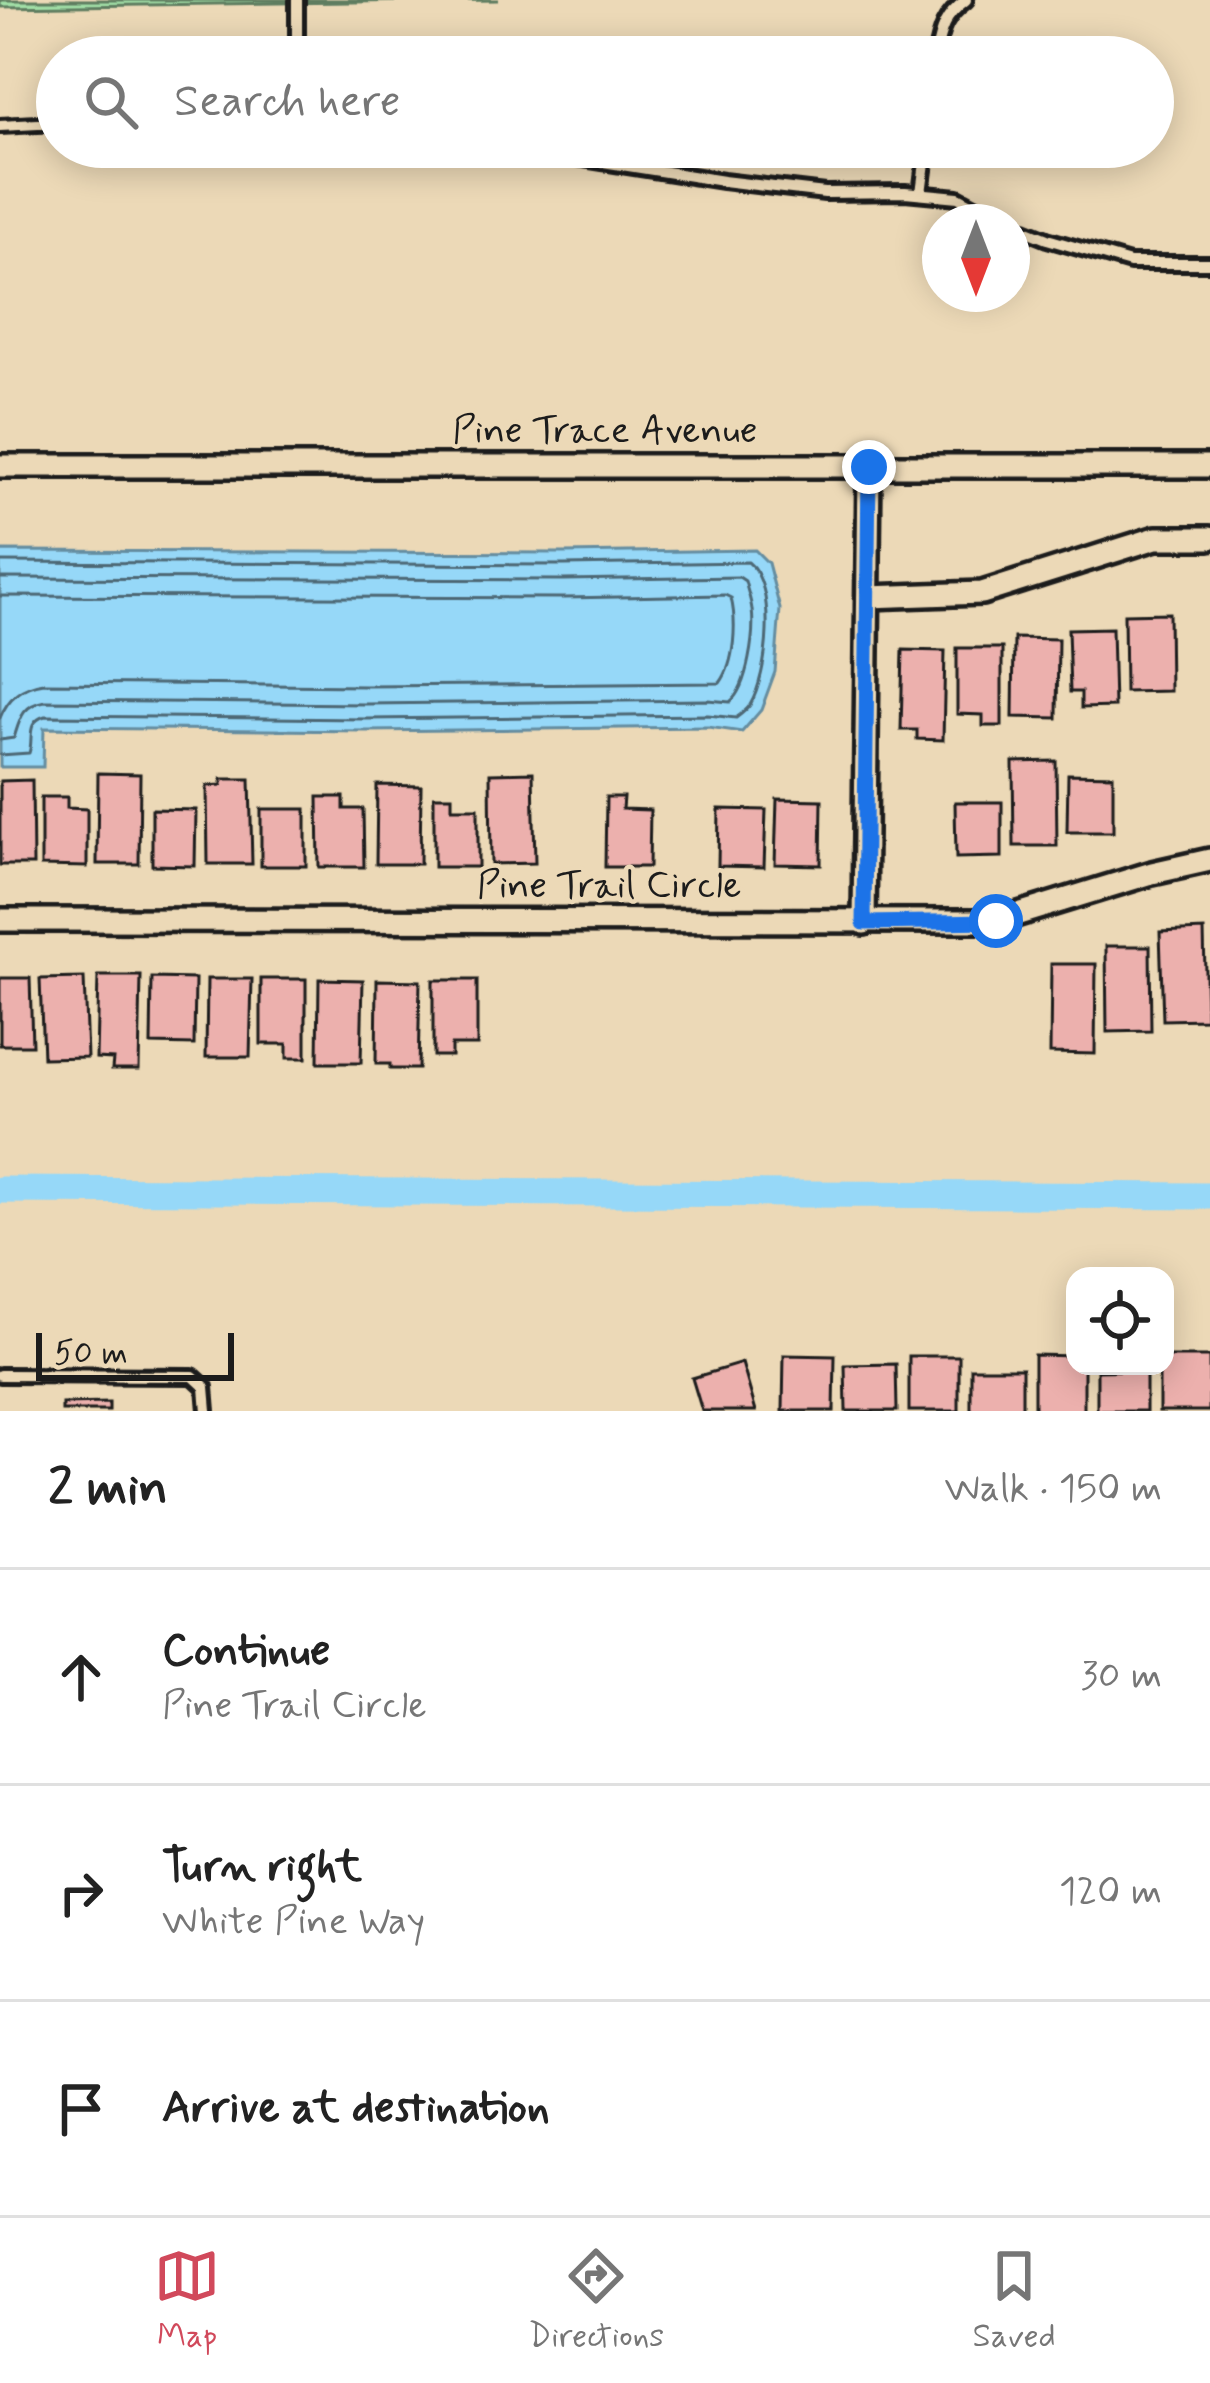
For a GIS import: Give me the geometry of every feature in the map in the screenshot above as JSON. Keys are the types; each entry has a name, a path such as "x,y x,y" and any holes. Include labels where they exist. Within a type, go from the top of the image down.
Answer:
{"street":[{"name":"Pine Trace Avenue","path":"0,466 1210,466"},
{"path":"864,923 869,467"},
{"path":"868,597 982,593 1156,538 1210,538"},
{"name":"Pine Trail Circle","path":"0,920 996,921 1210,860"}],"lane":[{"path":"297,0 297,36"},
{"path":"938,36 951,11 966,0"},
{"path":"0,126 36,125"},
{"path":"641,168 825,193 958,197 971,204"},
{"path":"921,193 924,168"},
{"path":"1030,232 1130,262 1210,263"},
{"path":"0,1375 194,1376 205,1387 207,1411"}],"green space":[{"path":"0,0 499,0 0,7"}],"water":[{"path":"755,550 768,563 780,609 775,672 761,710 742,732 708,727 44,728 43,767 0,767 0,551"}],"building":[{"path":"1169,613 1170,691 1125,692 1124,614"},
{"path":"1112,628 1114,707 1081,708 1081,692 1070,692 1068,629"},
{"path":"1014,638 1058,639 1057,718 1013,717"},
{"path":"957,648 1002,648 1002,726 983,726 983,715 957,714"},
{"path":"903,650 945,651 943,740 917,739 917,730 901,730"},
{"path":"1056,761 1057,846 1014,846 1013,762"},
{"path":"533,772 535,863 491,864 490,773"},
{"path":"98,773 140,774 139,864 97,864"},
{"path":"1068,774 1113,775 1113,832 1067,832"},
{"path":"222,779 250,779 252,864 208,864 207,786 222,785"},
{"path":"32,780 33,865 0,865 0,781"},
{"path":"377,785 421,786 420,864 376,864"},
{"path":"434,796 452,796 452,808 478,808 478,867 434,867"},
{"path":"41,797 67,797 67,808 87,809 87,867 41,866"},
{"path":"318,797 344,797 344,809 363,809 364,867 319,867"},
{"path":"606,797 623,797 622,809 650,810 649,867 605,867"},
{"path":"777,799 822,800 821,865 775,864"},
{"path":"955,802 1002,802 1002,857 956,858"},
{"path":"152,809 196,810 195,866 152,865"},
{"path":"261,809 306,809 306,866 261,866"},
{"path":"719,809 766,810 764,867 718,866"},
{"path":"1204,930 1206,1019 1163,1020 1160,932"},
{"path":"1106,946 1150,946 1151,1031 1107,1032"},
{"path":"1051,964 1096,964 1095,1054 1050,1053"},
{"path":"98,976 141,976 139,1069 112,1069 113,1059 96,1058"},
{"path":"0,978 30,978 32,1045 0,1045"},
{"path":"84,978 87,1057 43,1058 40,979"},
{"path":"152,978 195,979 194,1045 151,1044"},
{"path":"207,979 252,979 250,1057 206,1057"},
{"path":"261,979 306,979 306,1058 287,1058 287,1044 261,1044"},
{"path":"319,979 363,980 361,1063 318,1063"},
{"path":"377,980 420,981 418,1069 376,1064"},
{"path":"433,980 477,980 477,1045 451,1045 451,1056 433,1056"},
{"path":"784,1355 835,1356 834,1411 783,1411"},
{"path":"1034,1355 1066,1356 1066,1375 1084,1375 1084,1411 1034,1411"},
{"path":"909,1356 959,1356 959,1411 909,1411"},
{"path":"1174,1357 1209,1357 1209,1411 1159,1411 1159,1375 1174,1375"},
{"path":"742,1363 756,1411 702,1411 692,1378"},
{"path":"896,1364 897,1411 846,1411 845,1365"},
{"path":"971,1368 1022,1368 1022,1411 971,1411"},
{"path":"1097,1375 1146,1375 1146,1411 1097,1411"},
{"path":"109,1403 109,1411 62,1411 62,1404"}],"waterway":[{"path":"0,1190 1210,1196"}],"route":[{"path":"869,467 864,923 996,921"}]}
